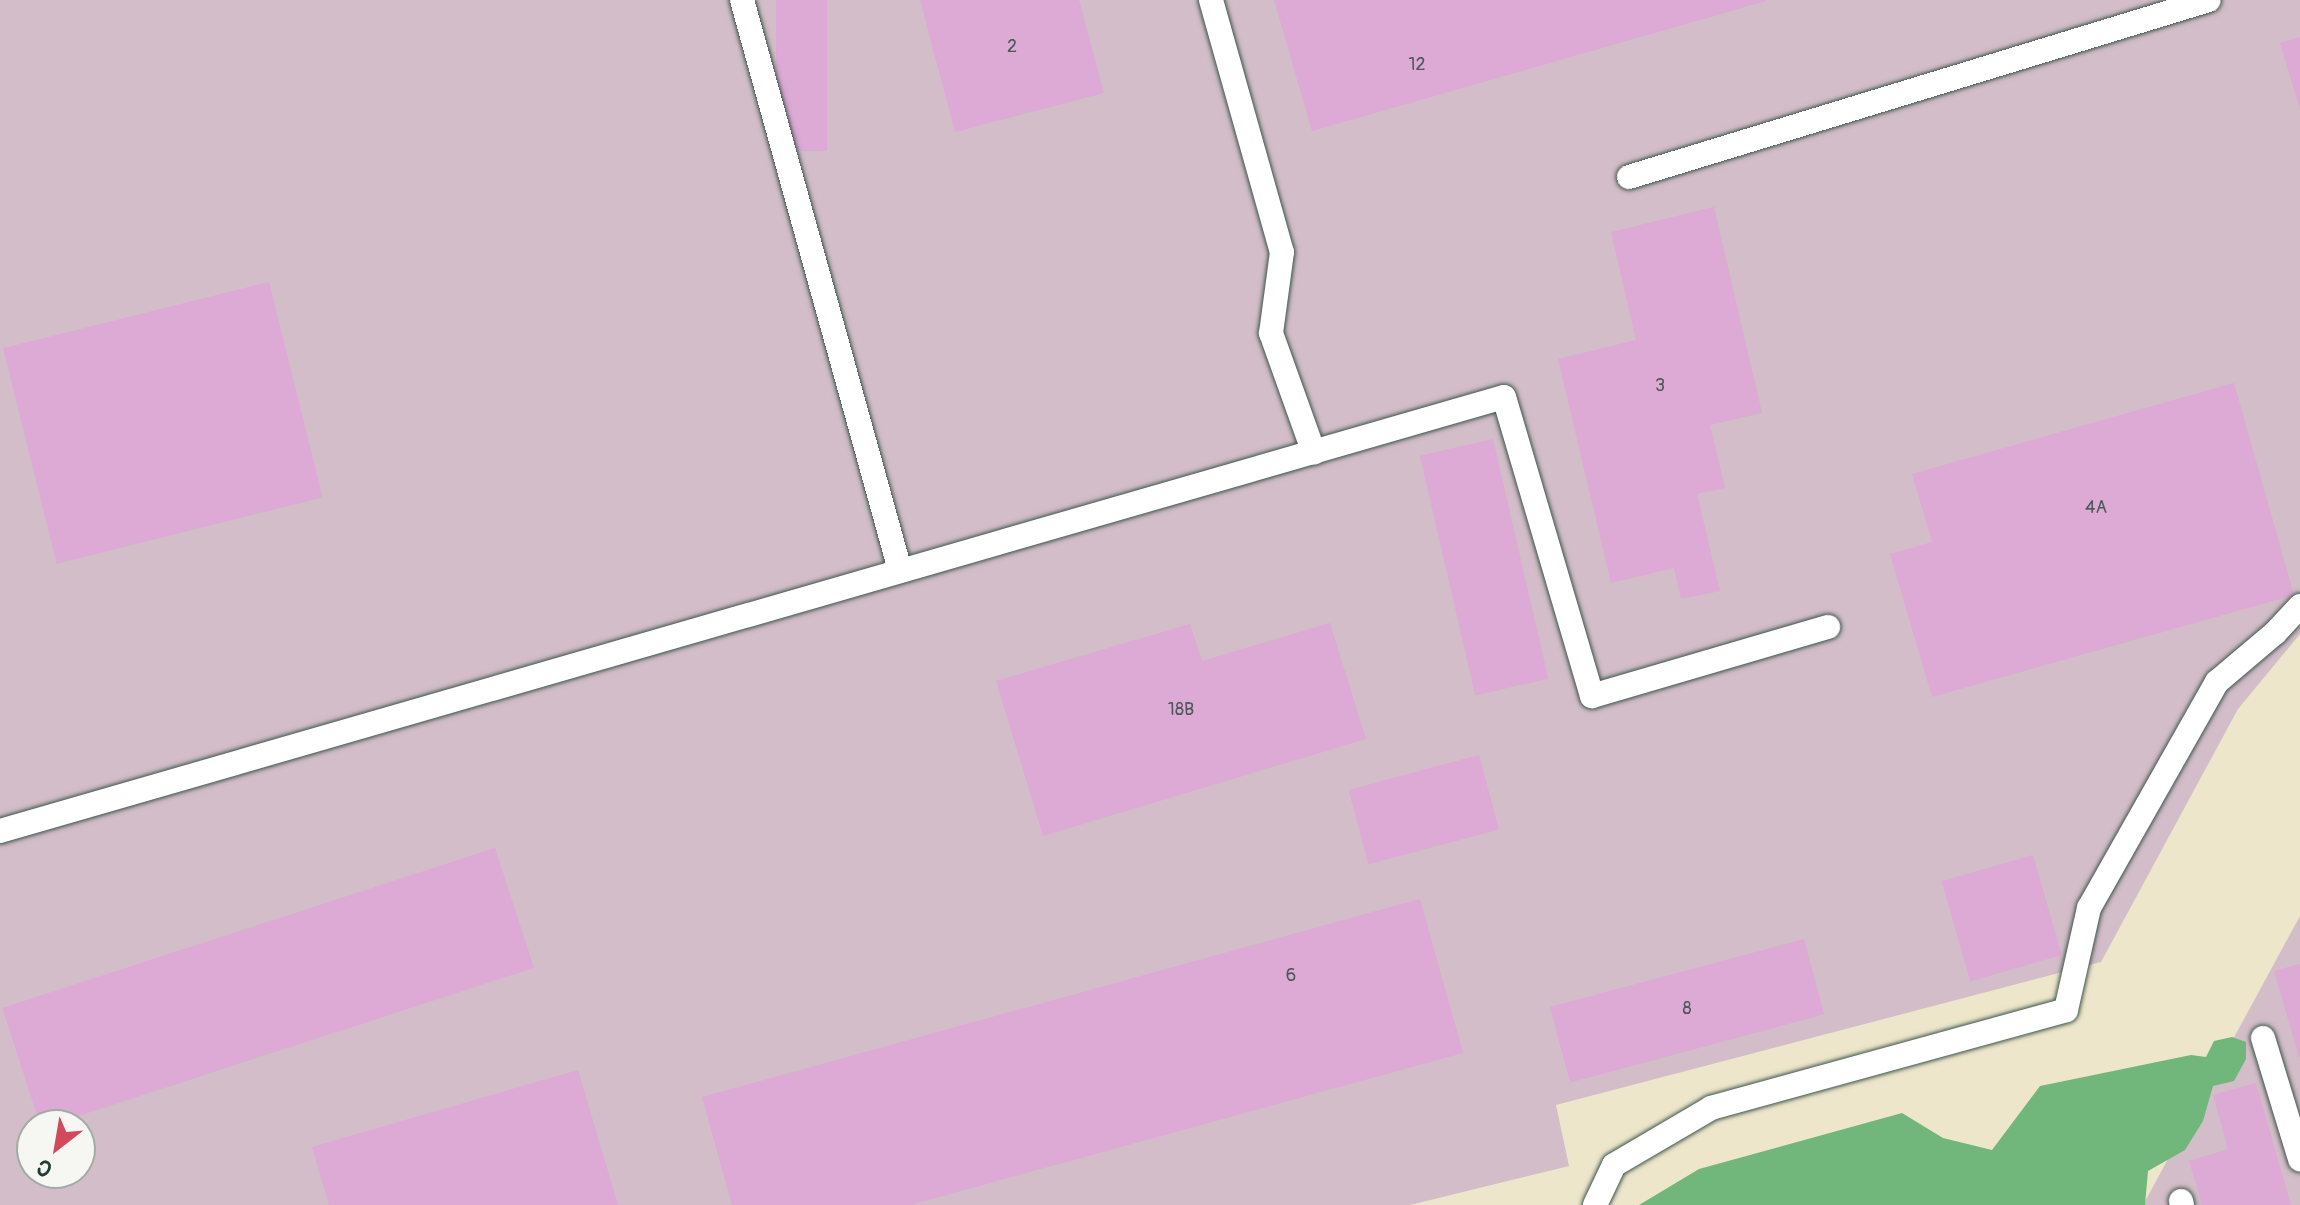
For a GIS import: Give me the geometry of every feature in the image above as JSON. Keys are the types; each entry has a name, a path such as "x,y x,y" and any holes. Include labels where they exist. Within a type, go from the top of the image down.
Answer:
{"lane":[{"path":"742,0 900,570"},
{"path":"1211,0 1282,252 1271,333 1314,453"},
{"path":"1629,177 2209,0"},
{"path":"0,831 1504,397 1592,696 1828,627"},
{"path":"1595,1205 1614,1165 1711,1108 2066,1010 2089,908 2217,682 2275,633 2300,606"},
{"path":"2263,1038 2300,1159"}],"shaded area":[{"path":"0,0 2300,0 2300,634 2238,709 2101,962 1556,1105 1569,1166 1410,1205 0,1205"},
{"path":"2300,916 2300,1205 2143,1205"}],"green space":[{"path":"2232,1037 2246,1042 2246,1059 2234,1081 2213,1086 2203,1121 2185,1150 2148,1171 2145,1205 1639,1205 1699,1169 1902,1113 1943,1138 1992,1150 2040,1086 2191,1055 2206,1057 2214,1041"}],"building":[{"path":"776,0 827,0 827,151 776,151"},
{"path":"920,0 1079,0 1104,93 955,132"},
{"path":"1274,0 1766,0 1766,1 1312,131"},
{"path":"2300,37 2300,106 2299,106 2280,43"},
{"path":"1714,207 1762,413 1710,425 1725,488 1697,494 1720,591 1681,599 1674,568 1611,583 1558,359 1636,340 1611,232"},
{"path":"269,282 323,497 57,564 3,348"},
{"path":"2234,383 2294,595 1932,697 1890,554 1932,542 1912,474"},
{"path":"1493,439 1548,679 1475,696 1420,456"},
{"path":"1330,623 1366,739 1043,836 996,681 1190,624 1202,661"},
{"path":"1479,755 1499,829 1369,864 1349,790"},
{"path":"495,848 534,968 96,1110 35,1109 2,1008"},
{"path":"2033,855 2062,955 1970,981 1942,881"},
{"path":"1420,899 1463,1053 910,1205 732,1205 702,1097"},
{"path":"1804,939 1824,1014 1570,1082 1550,1007"},
{"path":"2300,964 2300,1057 2299,1057 2274,971"},
{"path":"578,1070 618,1205 329,1205 312,1147"},
{"path":"2256,1083 2291,1205 2202,1205 2189,1161 2228,1149 2213,1095"}]}
